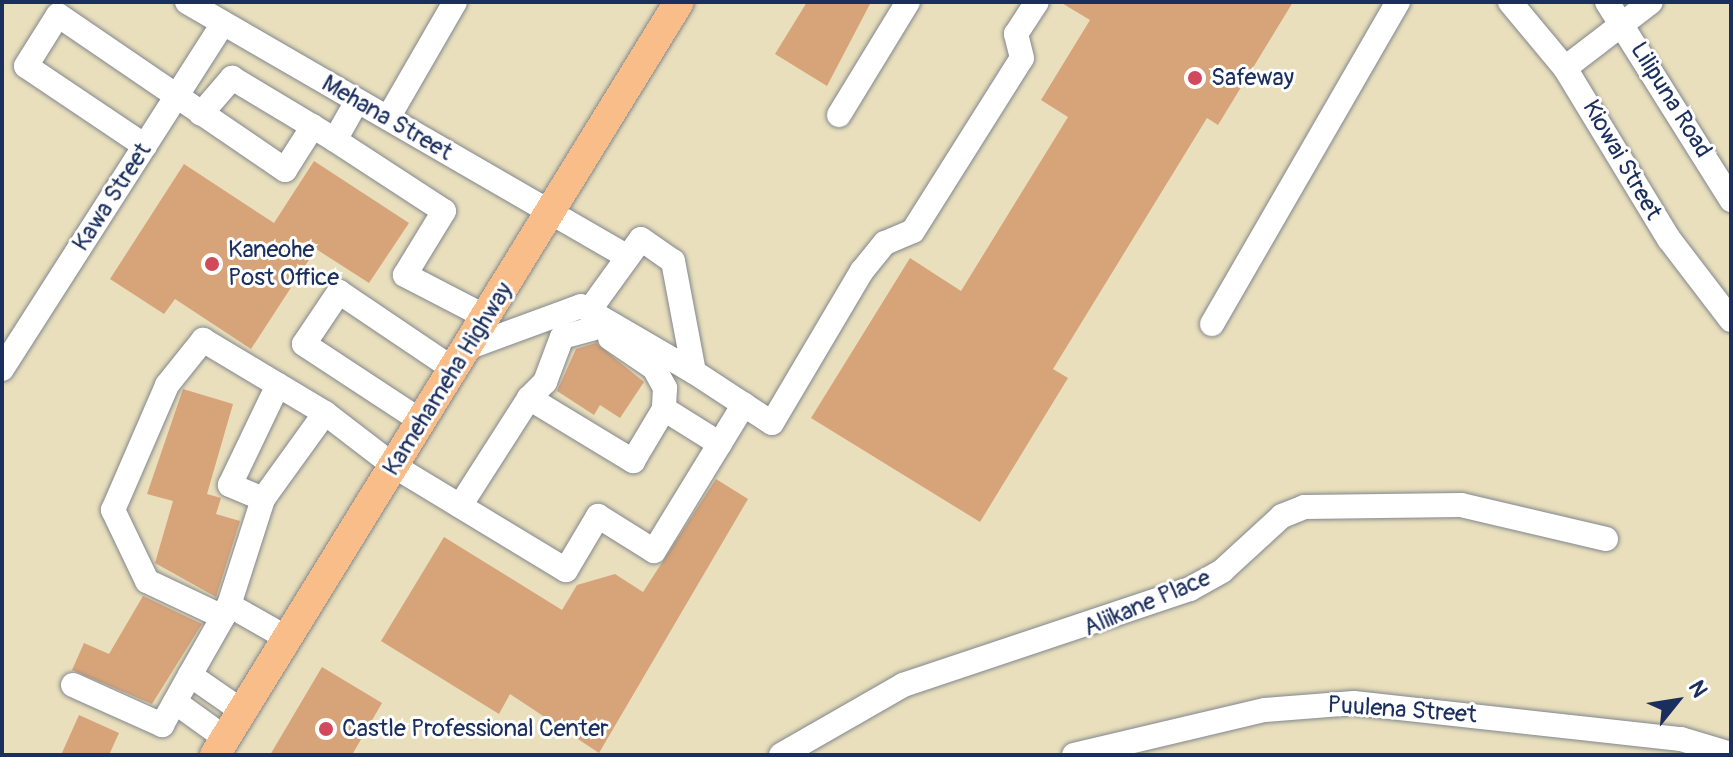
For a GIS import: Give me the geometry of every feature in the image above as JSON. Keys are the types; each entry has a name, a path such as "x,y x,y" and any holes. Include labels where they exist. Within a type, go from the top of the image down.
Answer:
{"main road":[{"name":"Kamehameha Highway","path":"220,747 679,2"}],"street":[{"name":"Mehana Street","path":"187,2 628,257"},
{"path":"839,115 908,2"},
{"path":"421,421 304,344 339,292 460,358 551,312 598,325 694,372 772,423 862,271 885,243 913,231 1022,58 1016,34 1037,2"},
{"path":"1212,324 1398,2"},
{"name":"Kiowai Street","path":"1510,2 1565,68 1669,239 1731,320"},
{"name":"Lilipuna Road","path":"1607,2 1731,200"},
{"path":"1565,68 1651,2"},
{"path":"388,118 452,3"},
{"path":"145,146 26,66 58,15 285,170 313,126"},
{"name":"Kawa Street","path":"2,369 223,24"},
{"path":"201,114 232,78 444,211 405,275 486,317"},
{"path":"335,140 357,101"},
{"path":"460,506 529,398 545,382 562,337 598,325 628,257 641,239 673,261 694,372"},
{"path":"529,398 633,461 664,409 665,388 654,368 598,325"},
{"path":"287,638 147,581 113,510 167,385 203,340 325,413 394,466 566,570 598,516 654,551 744,404"},
{"path":"263,499 230,485 278,385"},
{"path":"664,409 720,444"},
{"path":"73,685 162,725 226,611 263,499 325,413"},
{"name":"Aliikane Place","path":"781,755 903,685 1190,589 1222,571 1271,524 1304,507 1461,505 1606,539"},
{"path":"190,675 242,711"},
{"path":"175,702 220,747"},
{"name":"Puulena Street","path":"1074,755 1265,710 1354,703 1681,739 1731,754"}],"building":[{"path":"807,2 871,2 827,86 775,54"},
{"path":"1060,2 1293,2 1218,125 1207,118 1053,369 1068,378 980,522 811,418 910,258 961,291 1068,117 1041,100 1090,20"},
{"name":"Kaneohe Post Office","path":"314,161 409,223 369,283 316,249 251,349 175,299 164,314 110,279 184,164 274,223"},
{"path":"596,343 644,382 620,418 600,405 594,415 557,391 576,349"},
{"path":"183,389 233,404 207,494 221,498 216,514 240,521 216,597 155,563 173,501 147,494"},
{"path":"716,479 748,499 599,753 510,694 499,714 381,641 444,537 562,610 577,585 615,574 643,592"},
{"path":"143,596 202,624 152,704 72,670 84,643 109,654"},
{"name":"Castle Professional Center","path":"322,667 382,703 352,755 270,755"},
{"path":"79,715 119,733 109,755 61,755"}],"place":[{"name":"Safeway","path":"1195,78"},
{"name":"Kaneohe Post Office","path":"212,264"},
{"name":"Castle Professional Center","path":"326,729"}]}
